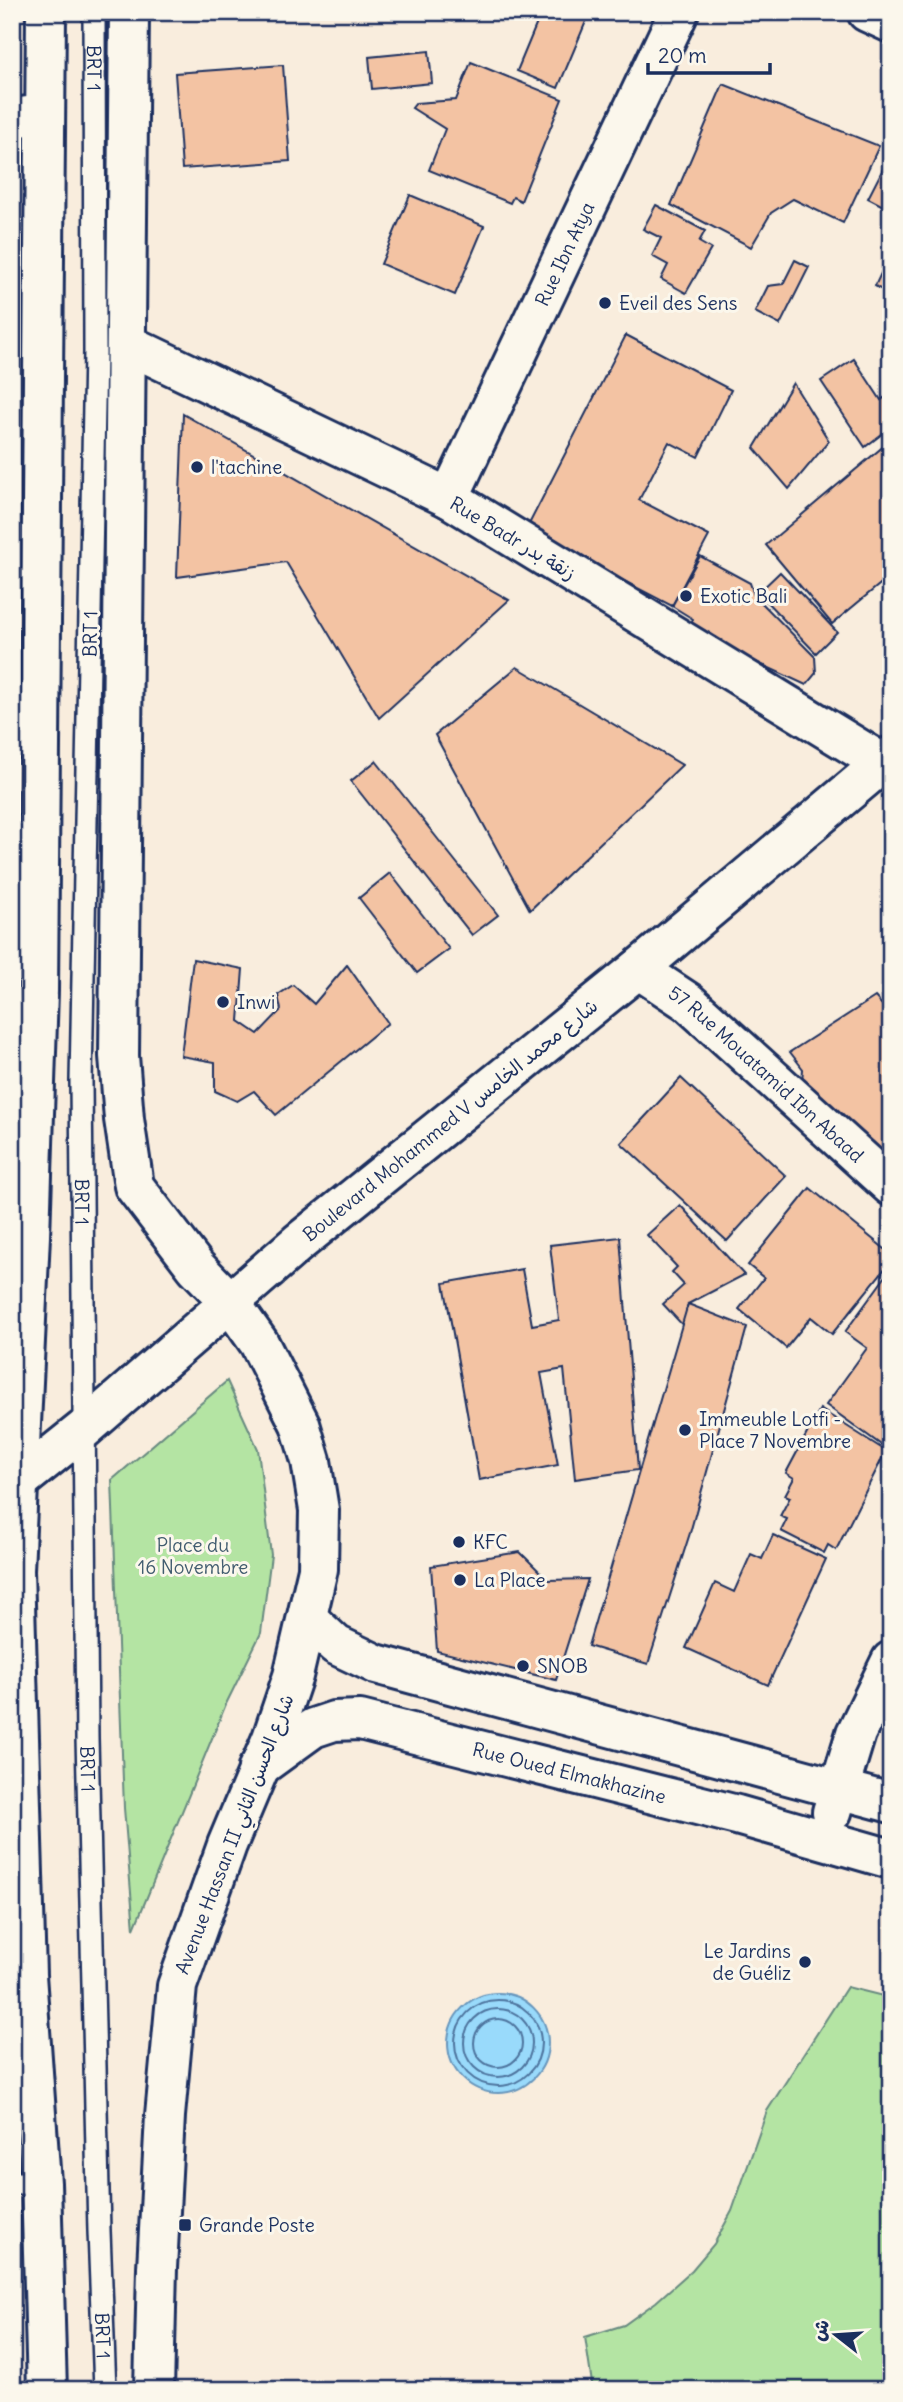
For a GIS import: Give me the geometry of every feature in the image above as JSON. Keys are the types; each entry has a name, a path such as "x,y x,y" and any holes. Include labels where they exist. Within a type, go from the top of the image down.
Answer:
{"main road":[{"path":"46,12 28,116 38,991 30,1236 14,1485 14,1570 16,1838 19,1932 26,1975 27,2183 47,2390"},
{"name":"Avenue Hassan II شارع الحسن الثاني","path":"130,12 119,1056 124,1119 134,1186 196,1267 230,1302 268,1357 300,1424 311,1461 319,1510 318,1569 293,1676 272,1738 227,1845 177,1986 165,2116 153,2390"},
{"name":"Rue Ibn Atya","path":"449,498 679,12"},
{"path":"867,12 891,23"},
{"name":"Rue Badr زنقة بدر","path":"127,344 449,498 886,759"},
{"name":"Boulevard Mohammed V شارع محمد الخامس","path":"14,1485 83,1430 352,1199 638,969 886,759"},
{"name":"57 Rue Mouatamid Ibn Abaad","path":"638,969 688,1003 891,1186"},
{"path":"307,1618 336,1645 376,1664 891,1803"},
{"path":"823,1840 856,1733 891,1661"},
{"name":"Rue Oued Elmakhazine","path":"258,1768 313,1728 334,1721 360,1720 737,1815 891,1859"}],"lane":[{"name":"BRT 1","path":"94,12 95,352 81,1081 83,1430 93,1977 105,2390"}],"green space":[{"name":"Place du 16 Novembre","path":"227,1381 258,1449 271,1555 261,1633 226,1704 134,1929 124,1808 112,1480"},
{"path":"847,1987 891,1998 891,2390 593,2390 585,2337 624,2325 656,2302 692,2270 714,2244 732,2211 767,2111"}],"water":[{"path":"498,1993 517,1997 534,2007 544,2024 548,2043 544,2062 534,2079 517,2089 498,2093 479,2089 462,2079 452,2062 448,2043 452,2024 462,2007 479,1997"}],"building":[{"path":"419,12 455,12 452,21"},
{"path":"525,12 590,12 558,88 517,71 539,18"},
{"path":"429,51 432,83 372,89 369,57"},
{"path":"471,62 562,99 521,201 513,197 510,203 429,170 445,129 412,108 416,103 456,100"},
{"path":"283,65 290,161 182,169 175,73"},
{"path":"723,84 879,146 843,223 793,199 771,213 751,247 671,205"},
{"path":"891,155 891,210 868,198"},
{"path":"410,195 484,226 455,295 381,264"},
{"path":"656,205 705,231 699,242 711,249 686,293 661,279 668,265 652,256 661,238 643,229"},
{"path":"795,260 809,267 780,325 755,312 768,286 783,284"},
{"path":"882,271 891,275 891,295 875,286"},
{"path":"626,335 731,390 698,457 669,442 639,500 709,536 672,606 526,530"},
{"path":"854,359 881,400 891,393 891,427 865,447 821,381"},
{"path":"793,383 829,441 789,489 754,448"},
{"path":"183,414 509,600 379,718 286,562 177,577"},
{"path":"891,440 891,575 832,624 766,545"},
{"path":"700,556 750,583 754,595 815,657 816,673 806,685 687,630 693,619 672,606"},
{"path":"780,572 837,632 816,653 758,593"},
{"path":"517,667 682,765 530,910 435,735"},
{"path":"376,761 498,915 472,935 351,781"},
{"path":"390,873 449,949 417,973 359,898"},
{"path":"193,959 243,969 239,1021 258,1034 281,1010 278,995 293,985 314,1004 347,965 388,1023 276,1115 254,1091 237,1101 215,1091 215,1062 181,1056"},
{"path":"875,997 891,1015 891,1156 885,1161 801,1094 803,1069 790,1052"},
{"path":"681,1078 786,1176 727,1241 621,1143"},
{"path":"810,1188 891,1254 891,1261 832,1334 811,1317 786,1348 739,1309 764,1278 748,1265"},
{"path":"680,1205 744,1275 688,1304 686,1329 663,1304 684,1285 672,1272 677,1267 647,1235"},
{"path":"620,1237 638,1470 575,1479 564,1369 541,1373 558,1465 479,1480 444,1283 522,1269 532,1325 559,1320 550,1245"},
{"path":"891,1269 891,1452 826,1405 867,1348 845,1332"},
{"name":"Immeuble Lotfi - Place 7 Novembre","path":"688,1304 747,1327 690,1533 648,1664 588,1646"},
{"path":"820,1409 886,1451 836,1550 828,1545 824,1553 781,1531 787,1519 780,1516 790,1497 785,1495 794,1478 786,1473"},
{"path":"773,1535 826,1559 768,1685 686,1648 715,1583 734,1592 751,1554 762,1559"},
{"path":"520,1552 548,1580 588,1579 556,1680 437,1651 431,1566"}],"place":[{"name":"Eveil des Sens","path":"605,303"},
{"name":"l'tachine","path":"197,467"},
{"name":"Exotic Bali","path":"686,596"},
{"name":"Inwi","path":"223,1002"},
{"name":"Immeuble Lotfi - Place 7 Novembre","path":"685,1430"},
{"name":"KFC","path":"459,1542"},
{"name":"La Place","path":"460,1580"},
{"name":"SNOB","path":"523,1666"},
{"name":"Le Jardins de Guéliz","path":"805,1962"},
{"name":"Grande Poste","path":"185,2225"}]}
